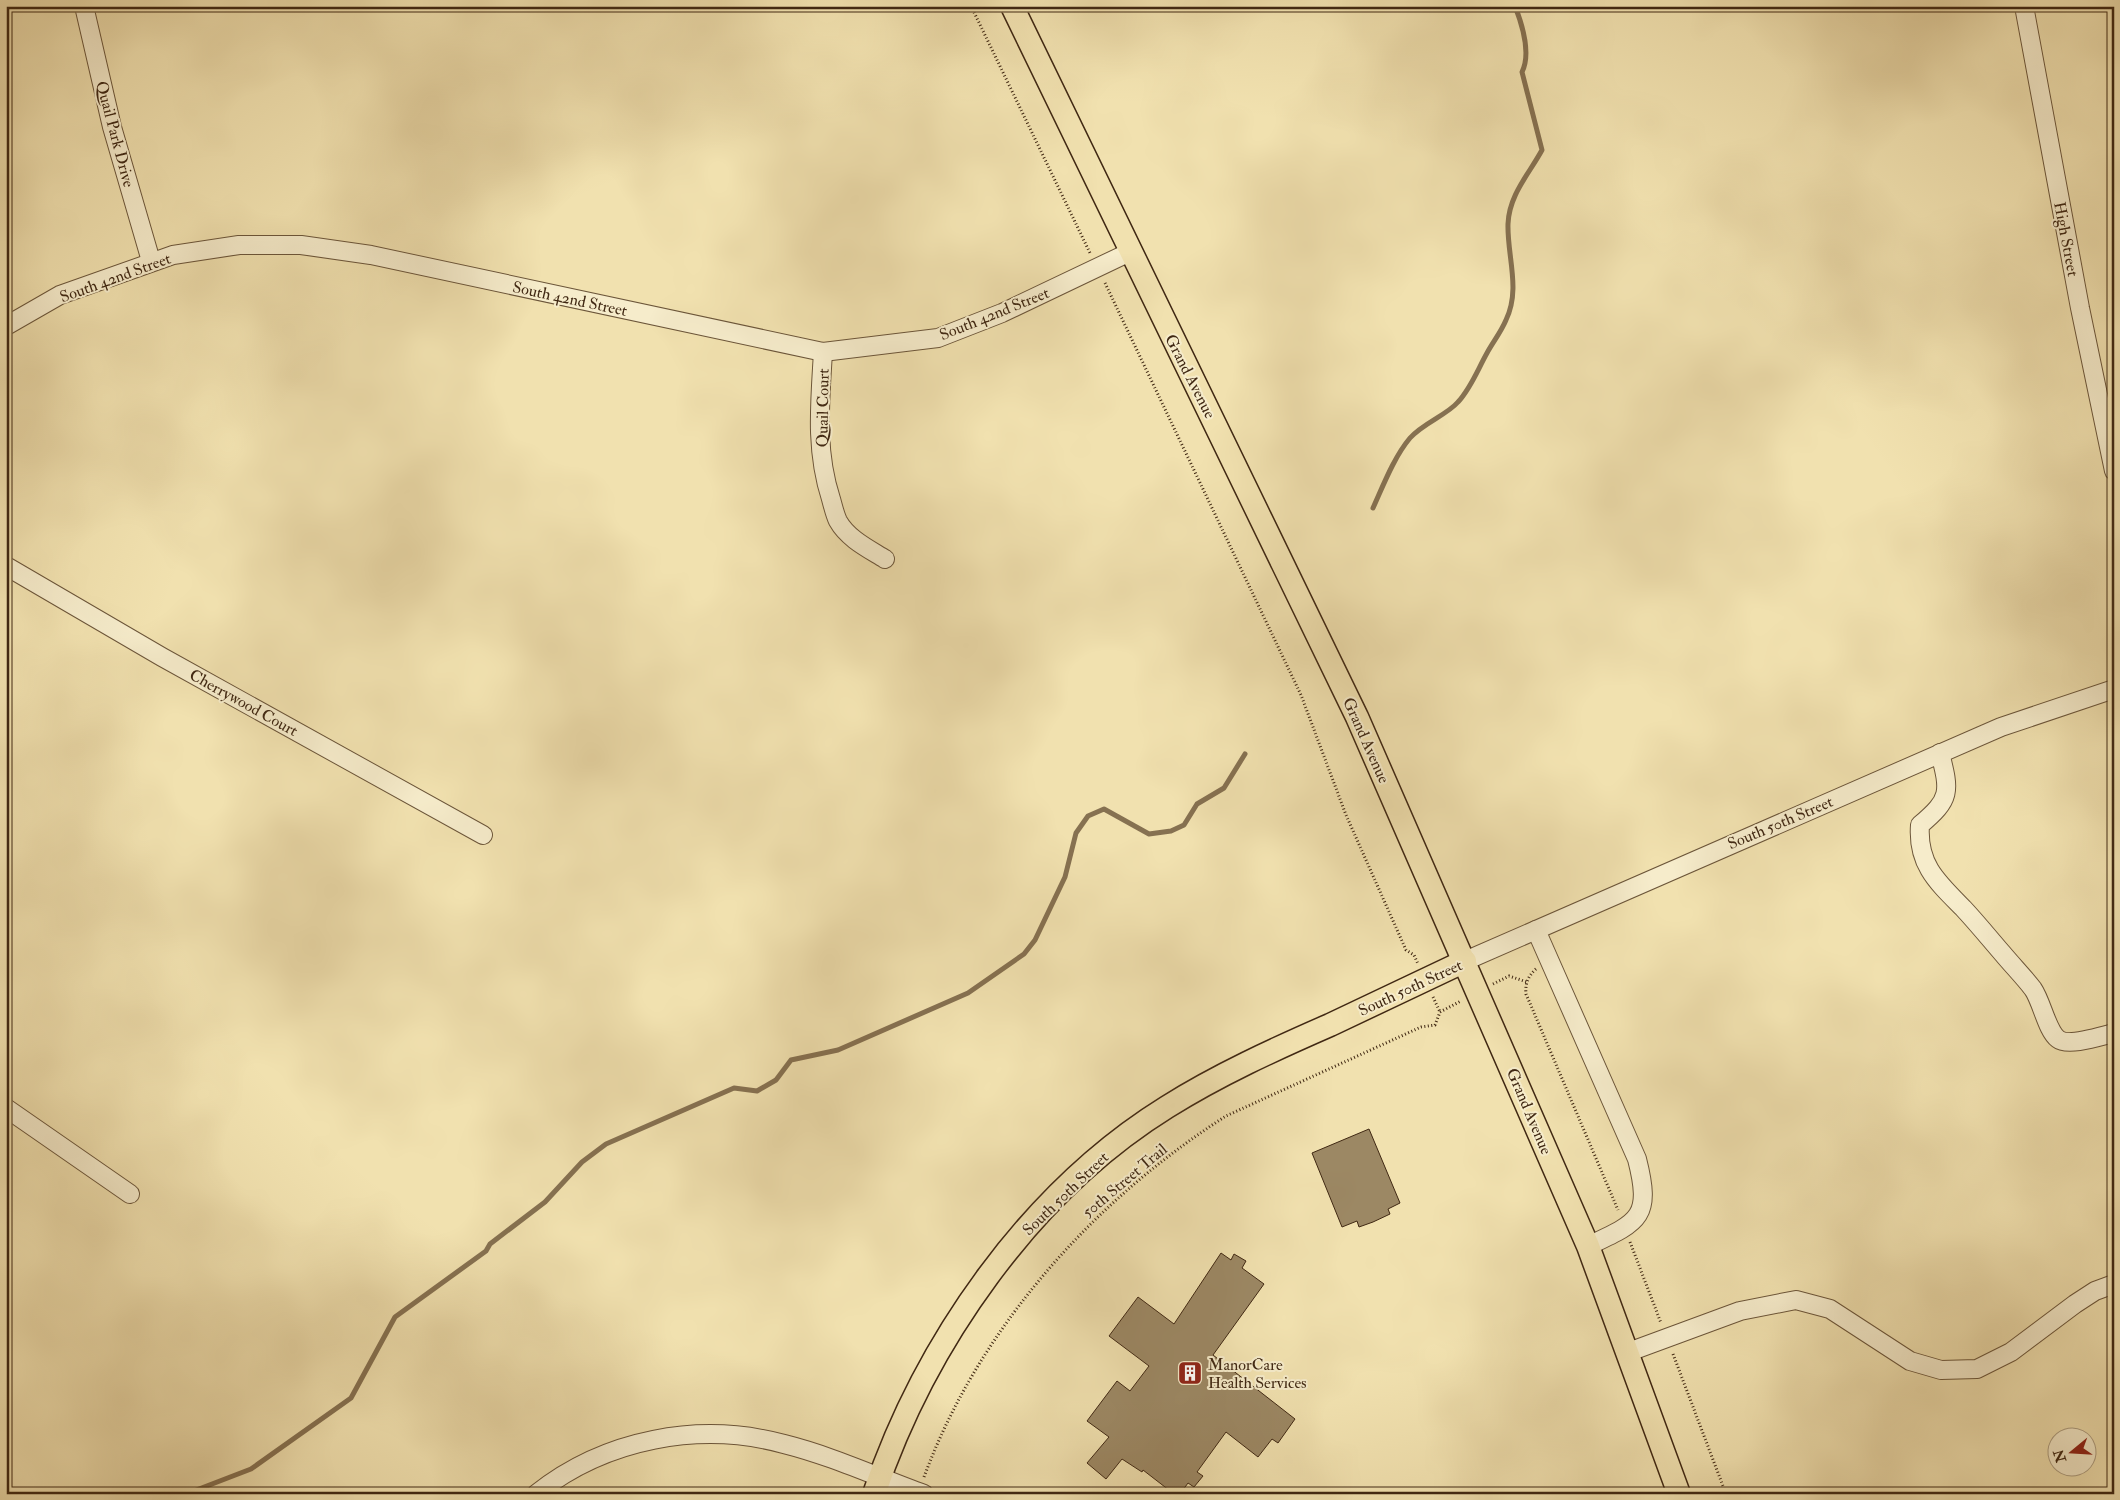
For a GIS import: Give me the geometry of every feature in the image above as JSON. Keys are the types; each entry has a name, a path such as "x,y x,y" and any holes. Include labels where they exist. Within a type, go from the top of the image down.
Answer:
{"main road":[{"name":"Grand Avenue","path":"1012,6 1357,717 1588,1246 1679,1494"},
{"name":"South 50th Street","path":"877,1486 911,1403 936,1356 967,1306 1000,1261 1037,1218 1078,1177 1121,1140 1166,1107 1258,1058 1465,961"}],"street":[{"name":"Quail Park Drive","path":"84,6 112,126 152,261"},
{"name":"High Street","path":"2024,6 2080,308 2114,471"},
{"name":"South 42nd Street","path":"6,326 60,295 173,255 239,245 301,245 371,255 823,352 938,338 1002,313 1098,269 1130,252"},
{"name":"Quail Court","path":"823,352 818,428 819,450 828,488 838,521 855,541 885,559"},
{"name":"Cherrywood Court","path":"6,566 162,657 483,835"},
{"name":"South 50th Street","path":"1465,961 2001,727 2114,689"},
{"path":"1940,753 1946,789 1942,805 1920,825 1919,842 1930,872 2032,988 2043,1006 2052,1031 2058,1039 2067,1043 2114,1033"},
{"path":"1536,930 1637,1159 1644,1189 1642,1210 1625,1228 1588,1246"},
{"path":"6,1108 130,1194"},
{"path":"1626,1353 1740,1311 1796,1300 1830,1309 1910,1361 1941,1370 1977,1369 2012,1352 2095,1291 2114,1284"},
{"path":"536,1494 578,1466 612,1451 644,1441 681,1435 716,1434 775,1442 804,1450 877,1486 923,1486"}],"path":[{"path":"971,6 1301,695 1346,815 1406,950 1414,955"},
{"path":"1509,976 1527,982"},
{"name":"50th Street Trail","path":"923,1486 933,1451 964,1390 992,1341 1032,1288 1082,1233 1122,1195 1205,1129 1226,1116 1421,1027 1435,1025 1440,1012"}],"building":[{"path":"1369,1129 1400,1203 1388,1209 1390,1214 1373,1222 1359,1227 1357,1221 1342,1227 1312,1153"},
{"name":"ManorCare Health Services","path":"1221,1253 1231,1260 1234,1254 1246,1261 1242,1268 1264,1284 1213,1355 1295,1419 1278,1443 1272,1439 1258,1457 1226,1432 1197,1472 1203,1476 1194,1487 1188,1483 1180,1494 1174,1494 1143,1470 1142,1472 1122,1459 1106,1479 1087,1463 1109,1437 1087,1421 1117,1381 1130,1391 1149,1366 1109,1336 1138,1297 1174,1324"}],"waterway":[{"path":"1373,508 1394,463 1410,438 1421,428 1448,411 1463,397 1502,329 1510,308 1513,284 1508,236 1509,213 1520,185 1542,150 1522,72 1525,65 1526,48 1523,30 1515,6"},
{"path":"186,1494 251,1469 351,1398 395,1317 486,1251 490,1244 545,1202 582,1162 606,1144 734,1088 757,1091 776,1080 791,1060 838,1050 968,993 1024,954 1035,940 1065,877 1076,833 1088,816 1104,809 1149,834 1171,831 1184,825 1197,804 1224,788 1245,754"}],"place":[{"name":"ManorCare Health Services","path":"1190,1373"}]}
